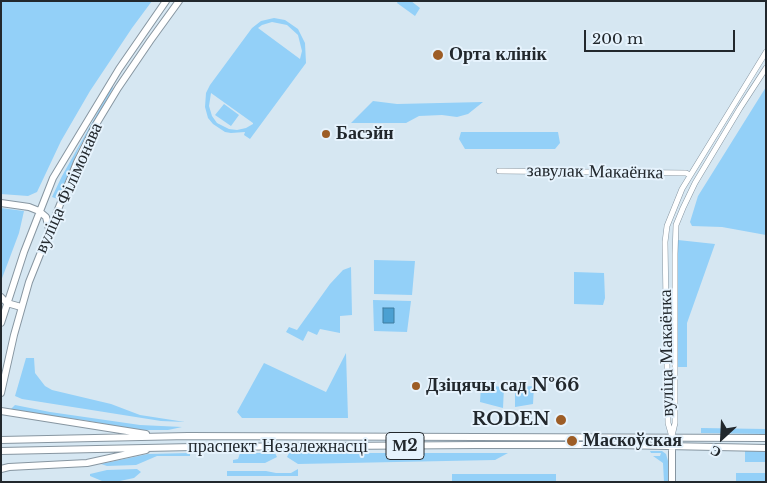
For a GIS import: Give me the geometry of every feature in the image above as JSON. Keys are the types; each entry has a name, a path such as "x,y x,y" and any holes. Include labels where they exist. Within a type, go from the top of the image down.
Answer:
{"main road":[{"name":"вуліца Філімонава","path":"1,323 39,211 53,178 119,69 166,1"},
{"name":"вуліца Філімонава","path":"1,393 21,307 29,282 82,152 127,74 179,1"},
{"path":"119,69 127,74"},
{"path":"1,203 29,206 39,211 48,220 48,232"},
{"path":"1,297 7,303 21,307"},
{"path":"1,412 169,437"},
{"name":"праспект Незалежнасці","path":"2,440 169,437 766,438"},
{"path":"672,437 672,482"},
{"name":"праспект Незалежнасці","path":"1,451 160,448 672,446 766,448"},
{"path":"1,469 87,463 160,448"}],"street":[{"name":"вуліца Макаёнка","path":"672,437 668,424 666,230 671,213 690,175 766,52"},
{"name":"вуліца Макаёнка","path":"672,437 675,423 676,230 680,214 695,183 766,68"},
{"name":"завулак Макаёнка","path":"500,171 686,173 690,175"},
{"path":"666,230 676,230"}],"shaded area":[{"path":"1,1 152,1 90,91 61,141 37,192 28,196 1,194"},
{"path":"398,1 411,1 420,8 415,16 397,3"},
{"path":"274,18 285,20 298,29 305,43 306,63 250,139 244,135 245,132 225,132 213,124 208,118 205,107 206,93 252,28 261,21","holes":["272,22 287,25 298,35 302,51 300,59 258,28","211,93 253,123 253,124 237,130 229,129 217,123 212,116 209,106"]},
{"path":"112,87 78,150 58,199 52,197 62,176"},
{"path":"766,87 766,235 722,227 692,226 690,222 698,196"},
{"path":"373,101 397,104 483,102 468,114 457,117 442,115 419,116 406,123 351,123"},
{"path":"224,104 239,115 231,126 215,115"},
{"path":"461,132 558,132 560,143 555,149 465,149 459,139"},
{"path":"1,208 24,211 19,233 1,281"},
{"path":"678,240 715,244 687,323 687,367 678,367"},
{"path":"374,260 415,261 412,295 374,294"},
{"path":"351,267 352,315 340,316 340,333 320,329 317,335 308,331 303,341 286,332 289,327 297,330 330,284 343,270"},
{"path":"574,272 604,273 605,298 603,305 574,304"},
{"path":"373,300 411,301 407,332 374,331"},
{"path":"383,308 394,308 394,323 383,323"},
{"path":"346,353 348,418 242,418 237,412 264,363 326,392"},
{"path":"26,358 34,358 35,373 45,386 52,390 111,404 140,415 185,422 161,421 22,399 15,396"},
{"path":"481,385 504,387 503,408 480,402"},
{"path":"534,386 533,404 515,407 515,387"},
{"path":"15,405 140,425 182,427 168,430 139,430 11,409"},
{"path":"701,428 766,429 766,434 701,433"},
{"path":"650,451 662,451 666,454 668,482 664,482 663,463 653,456 660,456 661,453 651,453"},
{"path":"745,451 766,451 766,462 745,462"},
{"path":"190,453 190,456 157,456 136,465 107,466 101,464 148,454"},
{"path":"240,453 275,453 277,457 265,463 233,463 233,460 238,459"},
{"path":"289,453 508,453 495,460 298,464 287,457"},
{"path":"137,469 141,472 134,478 115,482 102,481 90,476 90,474 107,470"},
{"path":"298,469 298,476 227,476 227,471 291,473"},
{"path":"736,473 766,473 766,482 736,482"},
{"path":"452,474 556,474 556,482 452,482"}],"place":[{"name":"Орта клінік","path":"438,55"},
{"name":"Басэйн","path":"326,134"},
{"name":"Дзіцячы сад №66","path":"416,386"},
{"name":"RODEN","path":"561,420"},
{"name":"Маскоўская","path":"572,441"}]}
